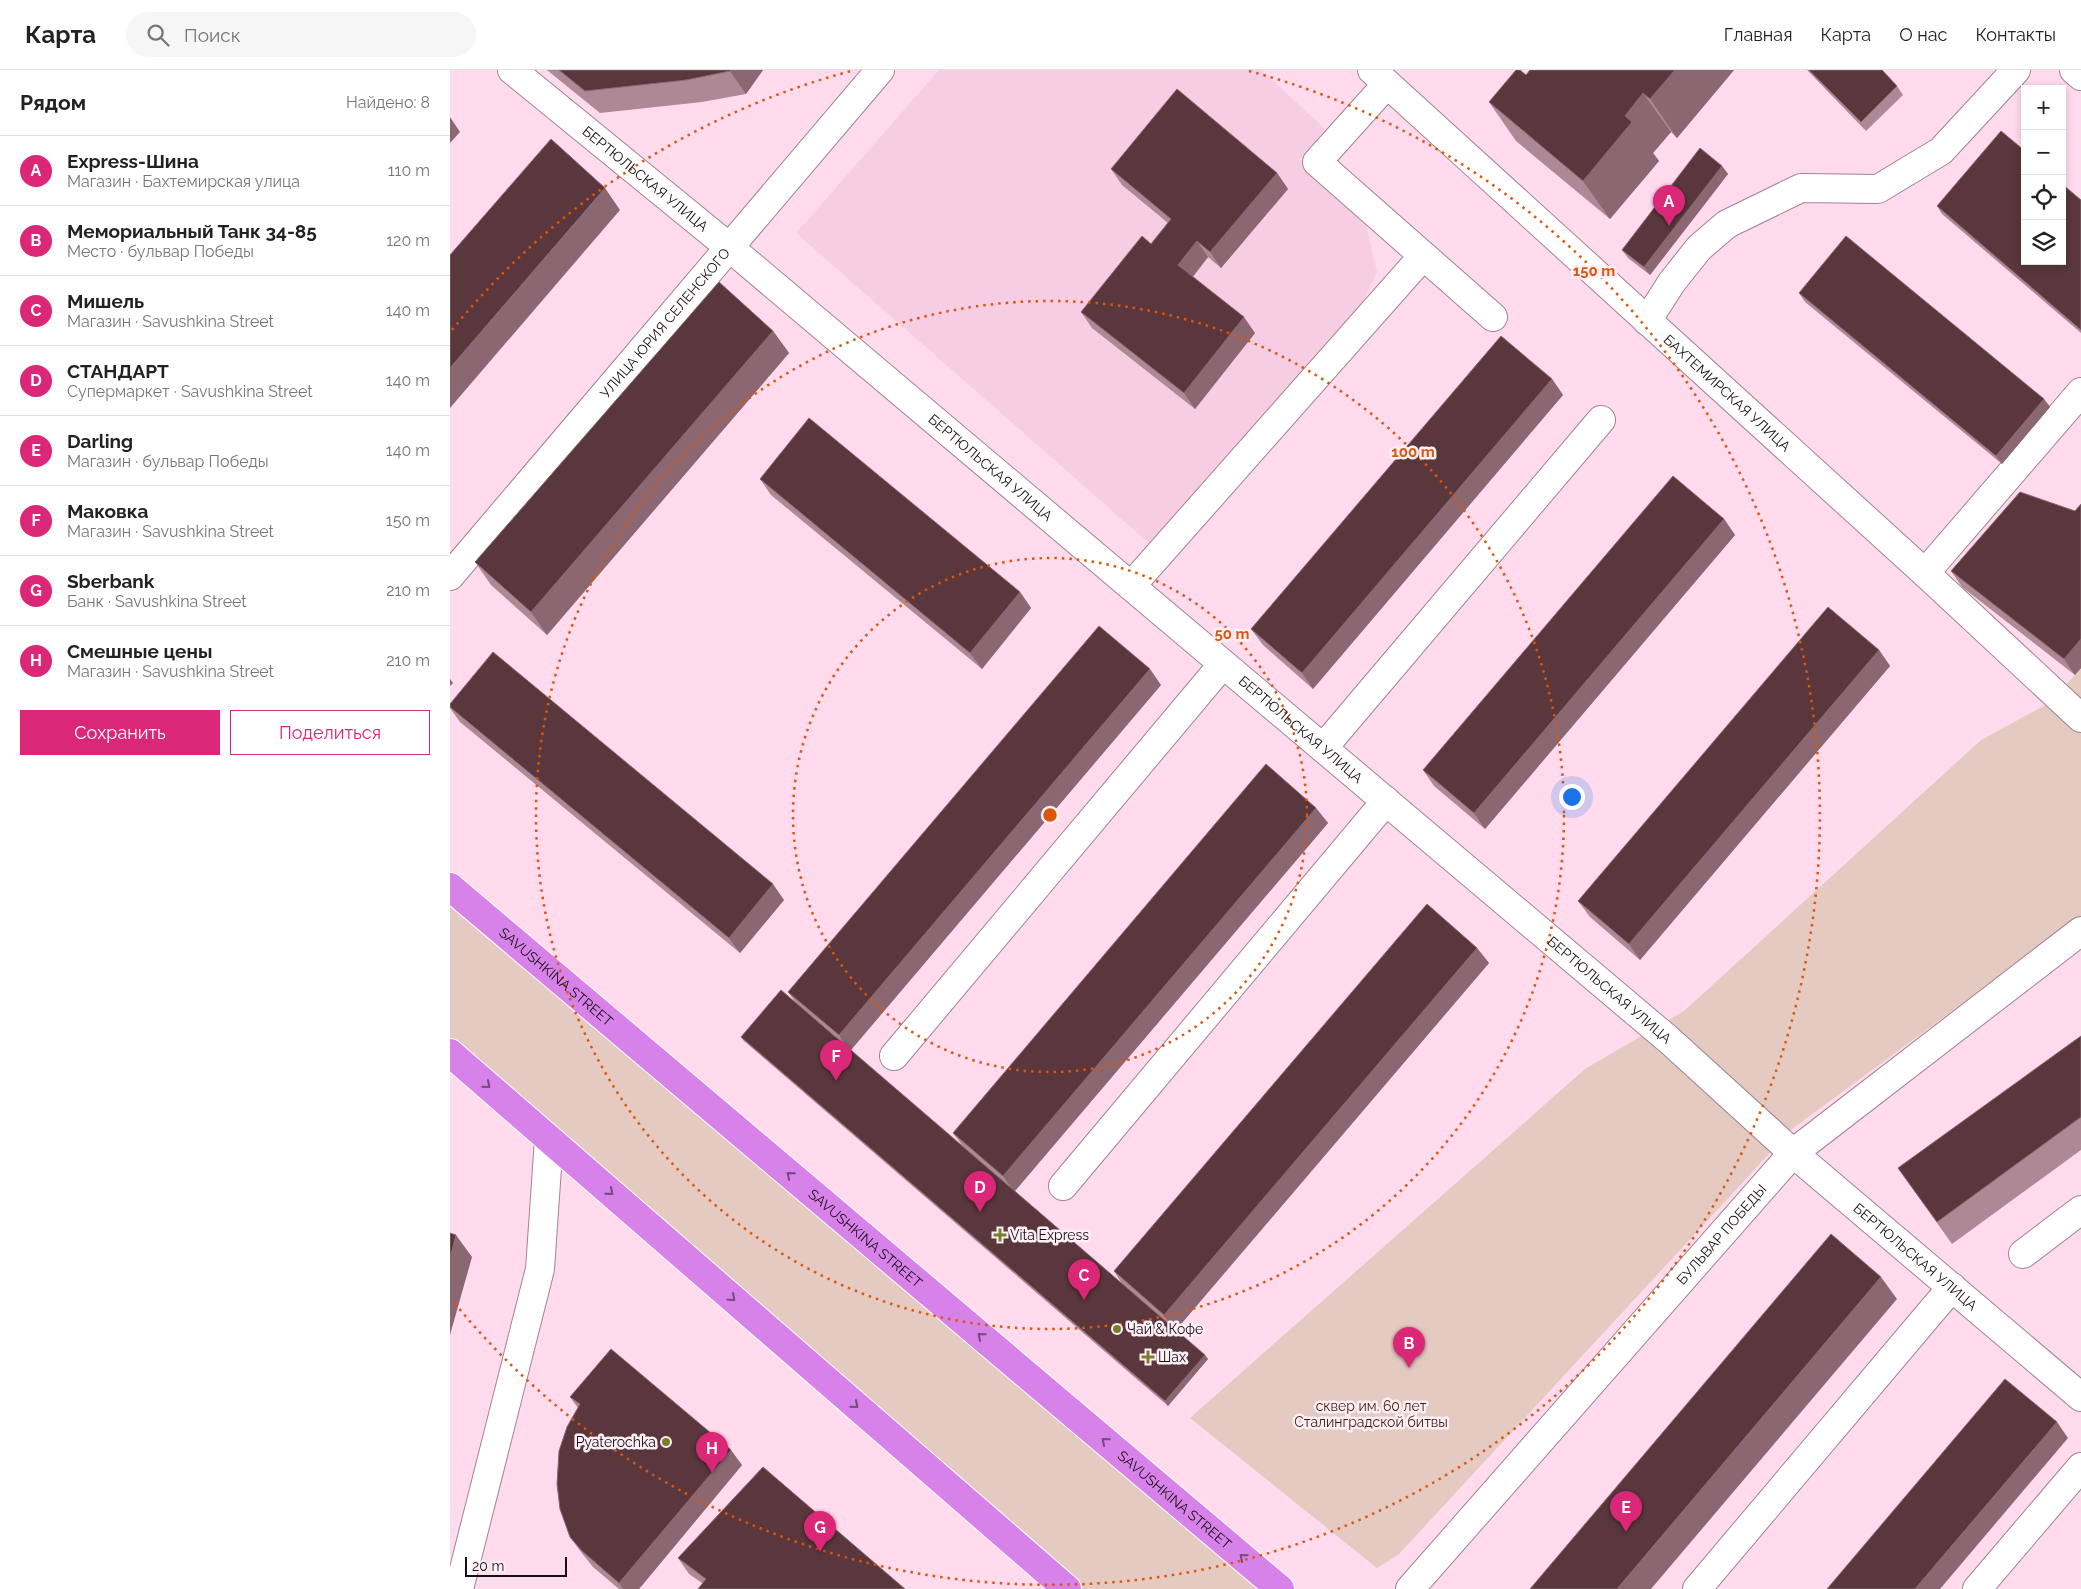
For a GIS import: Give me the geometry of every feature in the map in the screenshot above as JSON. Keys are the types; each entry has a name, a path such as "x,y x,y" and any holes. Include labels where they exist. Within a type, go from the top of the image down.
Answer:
{"highway":[{"name":"SAVUSHKINA STREET","path":"450,887 1280,1589"},
{"path":"450,1053 1067,1589"}],"street":[{"name":"БЕРТЮЛЬСКАЯ УЛИЦА","path":"512,70 729,248 1669,1040 1793,1153 2081,1397"},
{"name":"УЛИЦА ЮРИЯ СЕЛЕНСКОГО","path":"450,576 880,70"},
{"path":"1647,321 1672,282 1699,248 1728,224 1801,188 1878,189 1941,151 2016,70"},
{"path":"2074,70 2081,76"},
{"path":"1380,77 1317,162 1493,317"},
{"name":"БАХТЕМИРСКАЯ УЛИЦА","path":"1380,77 1925,573 2081,718"},
{"path":"1131,586 1423,256"},
{"path":"1925,573 2081,392"},
{"path":"1323,748 1601,420"},
{"path":"894,1056 1223,664"},
{"path":"1063,1186 1386,801"},
{"name":"БУЛЬВАР ПОБЕДЫ","path":"1410,1589 1793,1153 2081,931"},
{"path":"459,1589 540,1269 549,1139"},
{"path":"2023,1254 2081,1210"},
{"path":"1697,1589 1952,1287"},
{"path":"1977,1589 2081,1467"}],"shaded area":[{"path":"939,70 1261,70 1325,129 1299,160 1365,220 1377,272 1348,332 1150,544 796,233"}],"green space":[{"name":"сквер им. 60 лет Сталинградской битвы","path":"2081,668 2081,916 1792,1129 1399,1554 1377,1568 1190,1418 1585,1069 1684,1011 1981,740 2051,702"},
{"path":"450,887 1277,1589 1068,1589 450,1053"}],"building":[{"path":"559,70 731,70 686,80 585,91"},
{"path":"1516,70 1520,70 1526,75 1530,70 1675,70 1650,99 1643,93 1625,116 1632,122 1583,181 1489,102"},
{"path":"1809,70 1882,70 1897,86 1861,122"},
{"path":"1177,89 1277,173 1210,252 1197,241 1178,265 1244,317 1184,393 1081,312 1142,236 1151,244 1171,219 1111,169"},
{"path":"2001,131 2021,148 2021,265 2066,265 2066,187 2081,200 2081,330 1937,206"},
{"path":"551,139 605,188 450,368 450,255"},
{"path":"1700,148 1722,166 1644,267 1622,250"},
{"path":"1846,236 2044,399 1996,456 1799,293"},
{"path":"719,282 773,331 531,612 475,562"},
{"path":"1501,336 1552,379 1302,673 1251,629"},
{"path":"809,418 1020,592 970,653 760,479"},
{"path":"1673,476 1724,519 1474,813 1423,770"},
{"path":"2020,492 2075,511 2081,504 2081,639 2064,659 1951,571"},
{"path":"1828,607 1879,650 1629,944 1578,901"},
{"path":"1099,626 1150,669 839,1035 788,992"},
{"path":"493,652 773,884 729,938 450,707 450,704"},
{"path":"1266,764 1316,808 1003,1176 953,1133"},
{"path":"1427,904 1477,948 1164,1315 1114,1271"},
{"path":"781,990 1205,1355 1165,1401 741,1037"},
{"path":"2081,1036 2081,1117 1937,1222 1898,1168"},
{"path":"450,1233 456,1235 450,1258"},
{"path":"1831,1234 1881,1277 1617,1589 1530,1589"},
{"path":"611,1349 731,1450 619,1583 582,1551 570,1537 560,1509 557,1484 559,1451 567,1427 580,1404 570,1397"},
{"path":"2005,1379 2057,1422 1915,1589 1827,1589"},
{"path":"763,1467 905,1589 698,1589 706,1579 678,1558"}],"place":[{"name":"Express-Шина","path":"1669,226"},
{"name":"Маковка","path":"836,1081"},
{"name":"СТАНДАРТ","path":"980,1212"},
{"name":"Vita Express","path":"1000,1235"},
{"name":"Мишель","path":"1084,1300"},
{"name":"Чай & Кофе","path":"1117,1329"},
{"name":"Шах","path":"1148,1357"},
{"name":"Мемориальный Танк 34-85","path":"1409,1368"},
{"name":"Pyaterochka","path":"666,1442"},
{"name":"Смешные цены","path":"712,1473"},
{"name":"Darling","path":"1626,1532"},
{"name":"Sberbank","path":"820,1552"}]}
